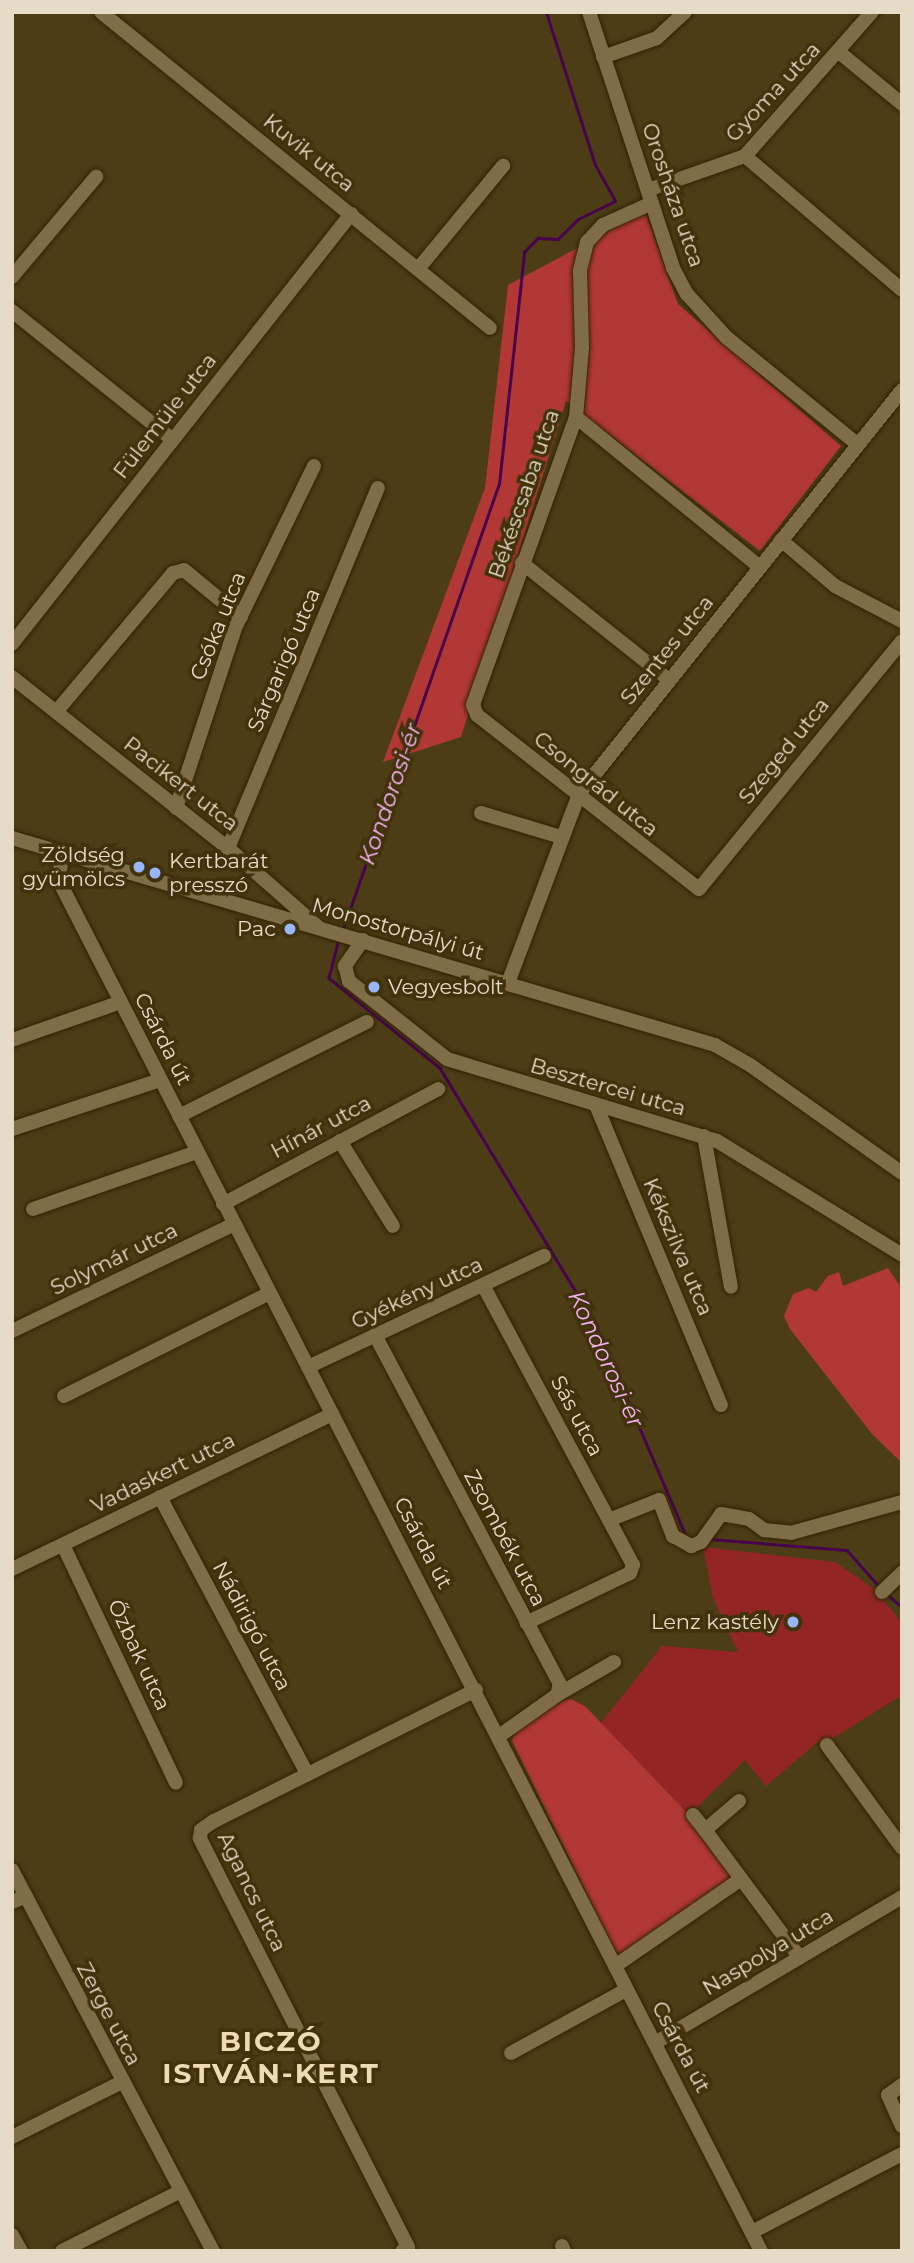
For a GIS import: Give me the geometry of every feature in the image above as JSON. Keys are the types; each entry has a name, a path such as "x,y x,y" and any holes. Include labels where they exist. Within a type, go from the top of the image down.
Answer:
{"street":[{"name":"Kuvik utca","path":"101,12 490,328"},
{"name":"Orosháza utca","path":"589,12 673,268 705,316 857,444"},
{"path":"603,57 657,38 685,12"},
{"name":"Gyoma utca","path":"650,197 745,156 872,12"},
{"path":"839,52 902,104"},
{"path":"745,156 902,290"},
{"path":"418,269 503,166"},
{"path":"12,277 96,177"},
{"name":"Békéscsaba utca","path":"473,705 576,416 582,348 580,271 587,243 603,225 650,197"},
{"name":"Fülemüle utca","path":"12,644 351,214"},
{"path":"12,311 172,439"},
{"name":"Szentes utca","path":"508,983 561,836 582,790 902,390"},
{"path":"576,416 760,568"},
{"name":"Csóka utca","path":"176,808 241,617 314,466"},
{"name":"Sárgarigó utca","path":"228,848 378,488"},
{"path":"781,540 835,586 902,621"},
{"path":"522,563 669,680"},
{"path":"57,712 173,573 184,570 241,617"},
{"name":"Szeged utca","path":"699,889 902,641"},
{"name":"Pacikert utca","path":"12,677 228,848 320,929"},
{"name":"Csongrád utca","path":"473,705 477,715 505,738 582,790 699,889"},
{"path":"481,813 561,836"},
{"name":"Monostorpályi út","path":"12,838 715,1045 750,1065 902,1173"},
{"name":"Csárda út","path":"64,852 58,878 761,2251"},
{"path":"276,917 270,912 271,901 285,897"},
{"name":"Besztercei utca","path":"363,940 345,966 349,981 447,1059 704,1136 748,1158 902,1255"},
{"path":"12,1040 121,1002"},
{"path":"179,1116 367,1022"},
{"path":"12,1129 160,1080"},
{"name":"Hínár utca","path":"223,1204 438,1089"},
{"name":"Kékszilva utca","path":"596,1105 722,1405"},
{"path":"704,1136 731,1287"},
{"path":"340,1141 393,1226"},
{"path":"33,1209 197,1152"},
{"name":"Solymár utca","path":"12,1331 234,1224"},
{"name":"Gyékény utca","path":"308,1367 484,1287 544,1256"},
{"name":"Sás utca","path":"484,1287 633,1564 630,1573 526,1623"},
{"path":"64,1396 270,1293"},
{"name":"Zsombék utca","path":"375,1335 560,1684 557,1695"},
{"name":"Vadaskert utca","path":"12,1569 332,1414"},
{"name":"Nádirigó utca","path":"160,1497 307,1774"},
{"path":"609,1520 659,1500 673,1536 691,1546 701,1542 721,1514 749,1519 764,1530 791,1533 902,1502"},
{"name":"Őzbak utca","path":"63,1545 176,1783"},
{"path":"881,1592 902,1573"},
{"path":"499,1736 557,1695 614,1662"},
{"name":"Agancs utca","path":"405,2249 200,1838 206,1825 476,1690"},
{"path":"827,1745 902,1848"},
{"path":"705,1830 739,1801"},
{"path":"693,1815 800,1958"},
{"name":"Zerge utca","path":"12,1870 19,1899 213,2251"},
{"path":"615,1966 741,1879"},
{"name":"Naspolya utca","path":"655,2043 902,1897"},
{"path":"511,2053 626,1990"},
{"path":"12,2137 121,2082"},
{"path":"902,2085 888,2095 902,2126"},
{"path":"752,2232 902,2154"},
{"path":"62,2251 179,2192"},
{"path":"12,2235 20,2251"}],"shaded area":[{"path":"645,212 678,304 841,446 760,551 566,401 461,737 383,762 485,488 508,285"},
{"path":"888,1268 902,1289 902,1463 872,1434 790,1329 784,1316 793,1294 809,1288 816,1292 828,1276 839,1272 843,1286"},
{"path":"703,1547 835,1562 873,1588 902,1623 902,1695 822,1745 819,1741 766,1786 745,1760 689,1815 601,1723 662,1646 738,1652 713,1598"},
{"path":"571,1699 586,1707 689,1815 735,1876 618,1957 512,1741 515,1729 557,1702"}],"waterway":[{"name":"Kondorosi-ér","path":"343,929 499,484 524,252 538,238 558,239 578,219 615,201 595,165 546,12"},
{"name":"Kondorosi-ér","path":"339,939 329,978 440,1068 594,1321 686,1536"},
{"name":"Kondorosi-ér","path":"710,1539 847,1550 879,1586"},
{"name":"Kondorosi-ér","path":"889,1596 902,1607"}],"place":[{"name":"Zöldség gyümölcs","path":"139,867"},
{"name":"Kertbarát presszó","path":"155,873"},
{"name":"Pac","path":"290,929"},
{"name":"Vegyesbolt","path":"374,987"},
{"name":"Lenz kastély","path":"793,1622"}],"district":[{"name":"BICZÓ ISTVÁN-KERT","path":"271,2057"}]}
